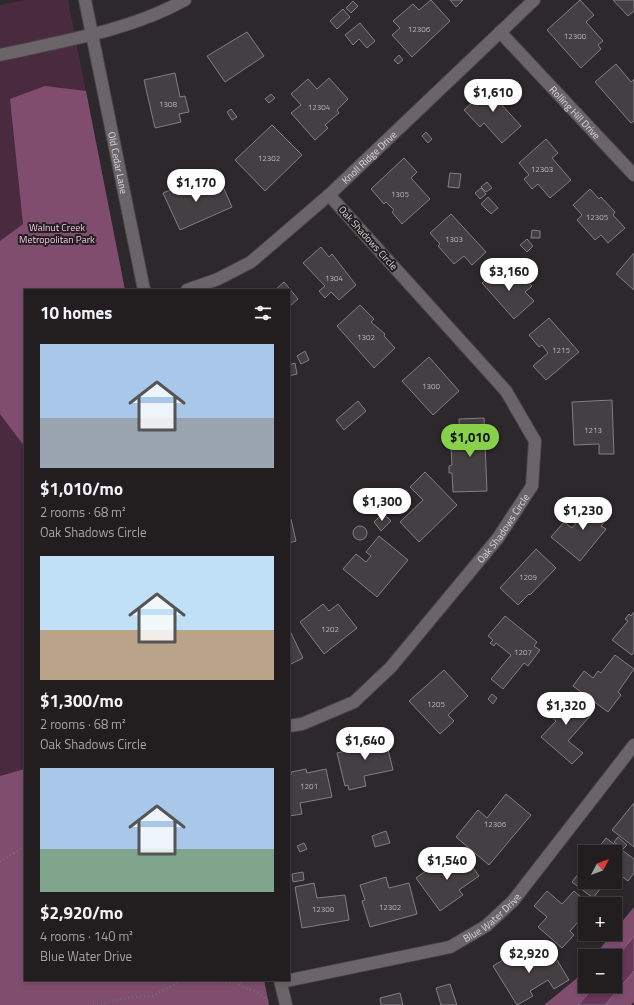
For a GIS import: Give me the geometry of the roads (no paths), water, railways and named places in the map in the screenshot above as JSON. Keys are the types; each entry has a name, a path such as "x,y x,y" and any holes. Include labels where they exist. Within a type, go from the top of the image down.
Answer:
{"street":[{"path":"0,55 92,35 155,15 185,0"},
{"name":"Knoll Ridge Drive","path":"191,289 218,279 251,262 329,195 534,0"},
{"name":"Old Cedar Lane","path":"87,3 92,35 144,289"},
{"name":"Rolling Hill Drive","path":"500,32 634,175"},
{"name":"Oak Shadows Circle","path":"290,726 302,724 354,702 391,667 498,538 532,486 535,441 506,391 329,195"},
{"name":"Blue Water Drive","path":"290,979 450,947 486,926 513,901 634,745"},
{"path":"280,1005 281,981"}],"park label":[{"name":"Walnut Creek Metropolitan Park","path":"57,232"}]}
